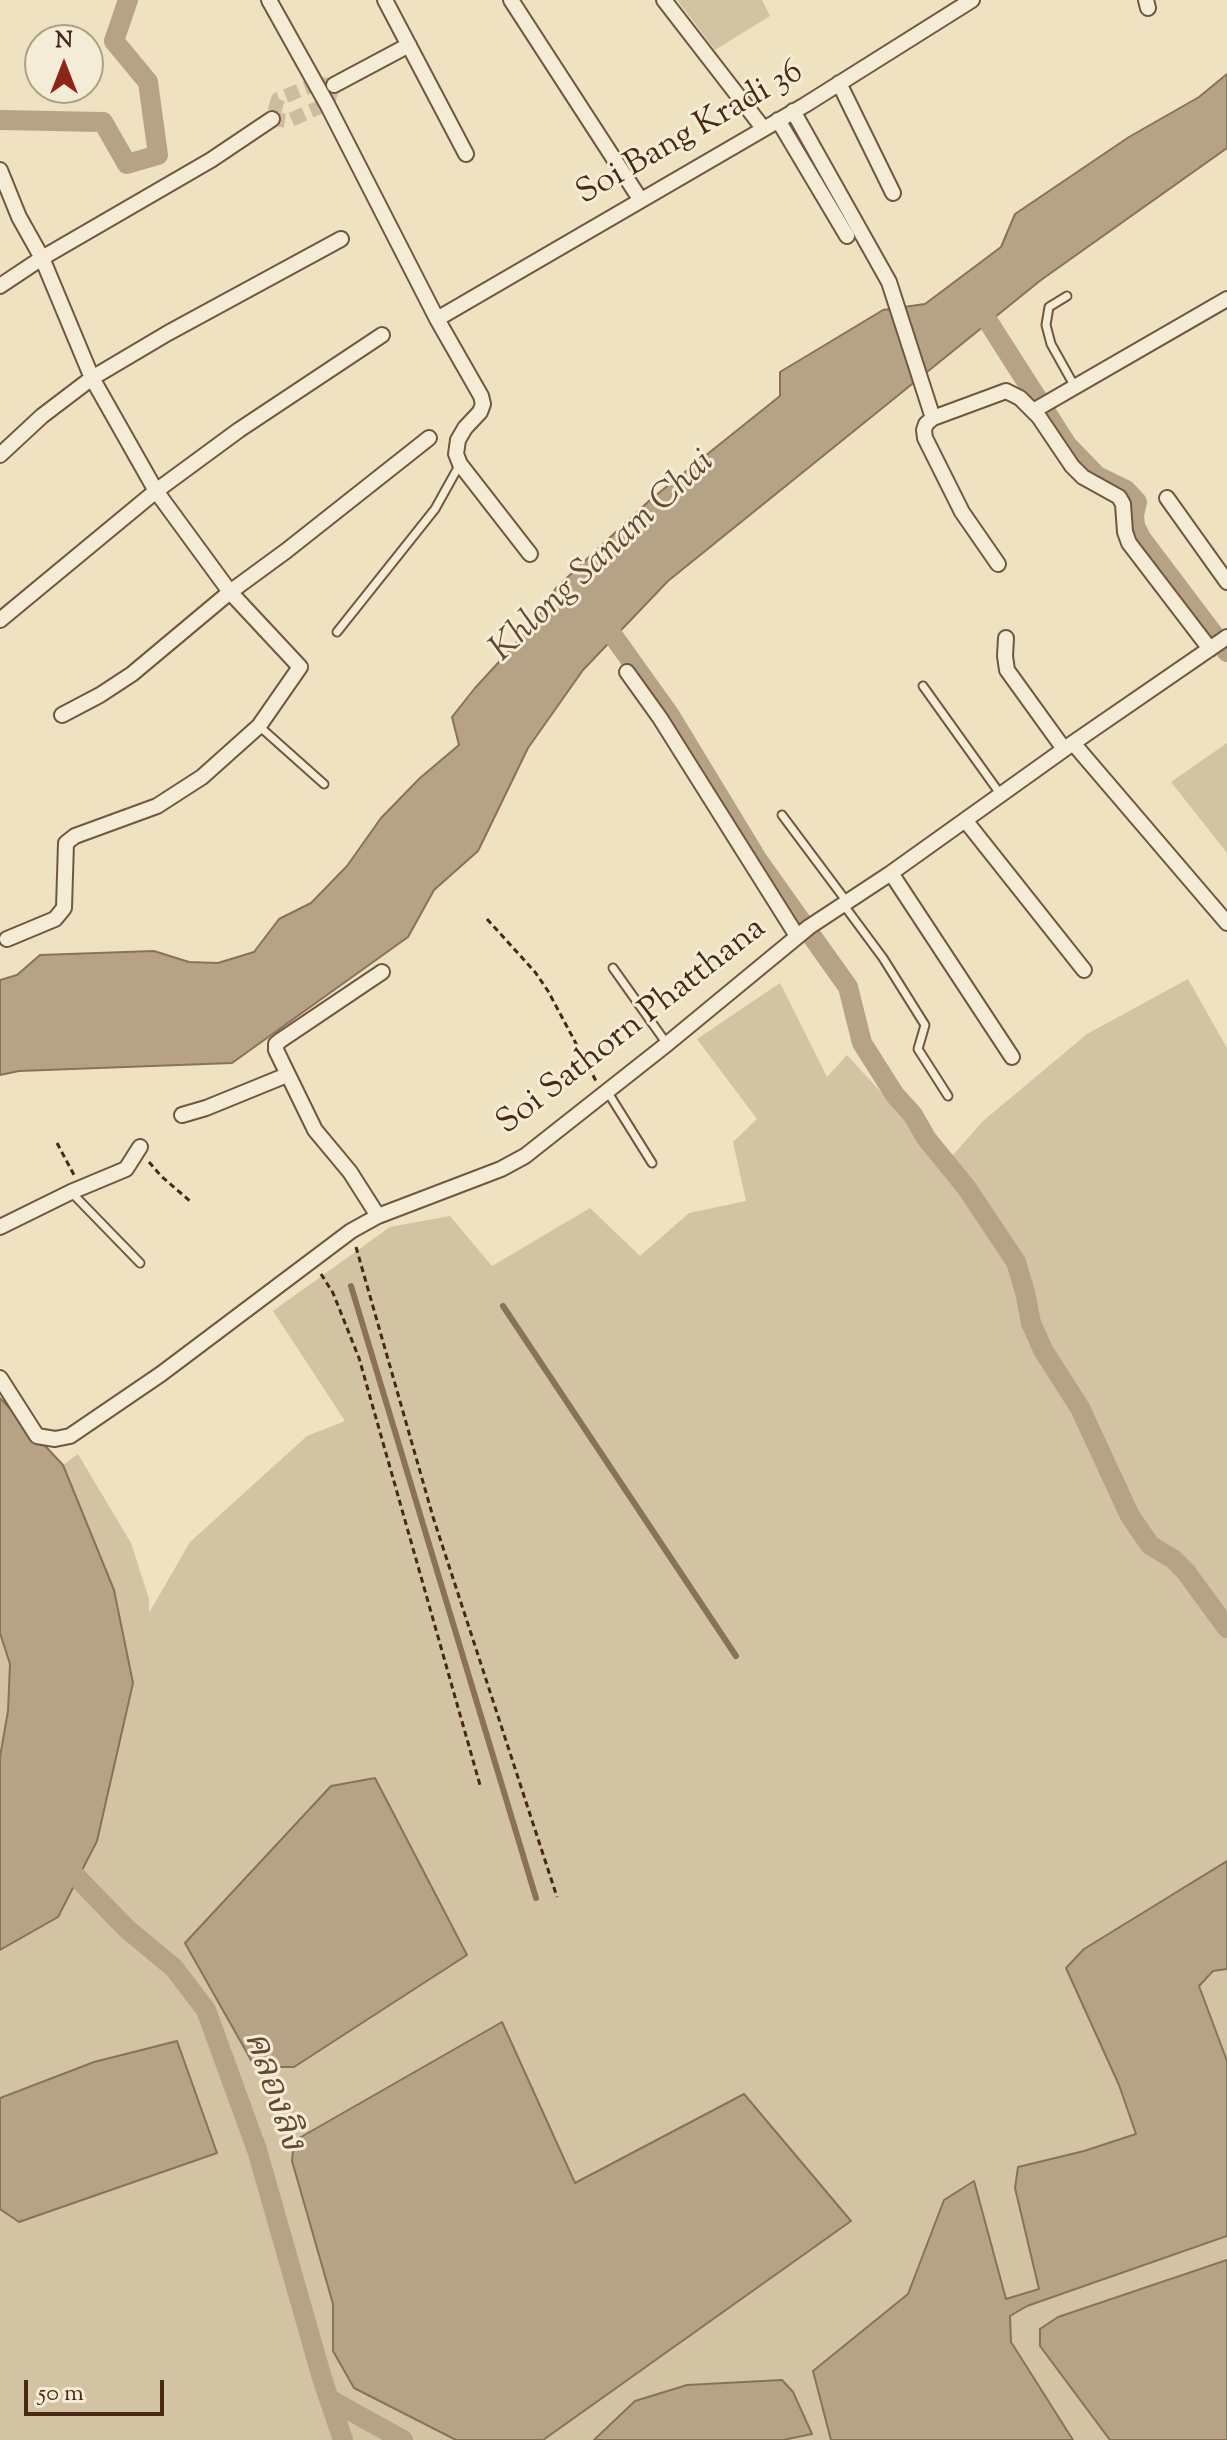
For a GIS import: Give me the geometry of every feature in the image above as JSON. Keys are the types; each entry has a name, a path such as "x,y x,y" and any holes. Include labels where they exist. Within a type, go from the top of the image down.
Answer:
{"street":[{"path":"269,0 327,104 437,319 481,396 483,404 480,412 458,440 456,454 460,464 530,554"},
{"path":"385,0 466,154"},
{"path":"511,0 640,199"},
{"path":"664,0 763,128"},
{"name":"Soi Bang Kradi 36","path":"437,319 778,120 972,0"},
{"path":"334,85 409,45"},
{"path":"839,83 893,193"},
{"path":"793,111 889,282 933,418"},
{"path":"0,286 42,258 211,160 272,119"},
{"path":"778,120 847,236"},
{"path":"0,170 19,217 42,258 92,378 156,491 230,592 300,667 259,726 202,777 157,806 75,836 66,843 64,908 55,919 7,939"},
{"path":"0,455 42,416 92,378 341,239"},
{"path":"1038,408 1227,299"},
{"path":"0,620 156,491 239,430 382,335"},
{"path":"998,564 962,512 925,438 924,430 933,418 1006,391 1038,408 1072,466 1083,477 1119,497 1123,504 1129,543 1211,648"},
{"path":"62,715 132,674 230,592 429,438"},
{"path":"1167,498 1227,582"},
{"name":"Soi Sathorn Phatthana","path":"0,1378 37,1436 55,1439 70,1436 161,1374 351,1231 378,1216 525,1156 803,932 1227,637"},
{"path":"1006,638 1007,670 1068,746 1227,923"},
{"path":"627,672 803,932"},
{"path":"965,820 1084,970"},
{"path":"891,873 1012,1057"},
{"path":"378,1216 350,1172 315,1130 287,1075 276,1044 382,972"},
{"path":"182,1115 287,1075"},
{"path":"0,1227 126,1169 140,1147"}],"lane":[{"path":"1067,296 1049,307 1046,325 1051,344 1075,387"},
{"path":"337,632 435,509 460,464"},
{"path":"923,686 1001,795"},
{"path":"259,726 324,784"},
{"path":"782,815 883,958 925,1025 918,1049 948,1096"},
{"path":"613,968 667,1044"},
{"path":"605,1093 652,1163"},
{"path":"76,1190 140,1263"}],"path":[{"path":"487,919 548,991 605,1093"},
{"path":"57,1143 76,1190"},
{"path":"140,1147 161,1176 190,1201"},
{"path":"351,1231 433,1517 557,1897"},
{"path":"311,1261 333,1293 359,1358 480,1785"}],"shaded area":[{"path":"677,0 762,0 770,16 715,50"},
{"path":"1227,743 1227,853 1171,782"},
{"path":"1188,979 1227,1048 1227,1861 1084,1949 1066,1968 1119,2085 1136,2134 1084,2151 1015,2188 1039,2289 1006,2299 974,2182 944,2200 908,2294 813,2371 831,2440 783,2440 812,2433 782,2380 687,2385 599,2434 594,2440 543,2440 851,2220 744,2095 575,2183 501,2022 294,2142 292,2161 333,2304 333,2351 354,2388 456,2440 0,2440 0,2209 20,2222 177,2041 94,2062 0,2098 0,1950 58,1917 97,1841 133,1683 114,1590 63,1465 78,1454 131,1543 149,1599 149,1613 190,1542 307,1436 345,1421 273,1311 390,1227 450,1216 492,1266 590,1208 640,1256 689,1213 746,1201 733,1142 757,1119 697,1039 780,983 827,1077 847,1055 946,1163 983,1121 1087,1034","holes":["467,1954 294,2067 255,2067"]},
{"path":"0,1633 10,1664 8,1711 0,1757"},
{"path":"1227,1969 1227,2061 1199,1986 1213,1971"},
{"path":"1227,2236 1227,2260 1058,2317 1040,2329 1040,2346 1110,2440 1073,2440 1011,2342 1009,2316 1027,2306"}],"water":[{"name":"Khlong Sanam Chai","path":"1227,74 1227,148 1041,280 668,581 583,670 528,748 478,851 434,890 408,937 232,1063 19,1071 0,1075 0,980 17,975 40,955 154,951 189,962 218,963 254,952 279,919 311,903 347,866 381,818 420,778 459,745 452,717 533,625 556,588 650,500 780,396 780,372 883,310 925,304 1001,247 1015,214 1129,137 1199,97"},
{"path":"0,1398 63,1465 114,1590 133,1683 97,1841 58,1917 0,1950 0,1757 8,1711 10,1664 0,1633"},
{"path":"375,1778 467,1955 294,2067 255,2067 185,1943 331,1786"},
{"path":"1227,1861 1227,1969 1213,1971 1199,1986 1227,2061 1227,2236 1027,2306 1010,2316 1011,2342 1073,2440 831,2440 813,2371 908,2294 944,2200 974,2181 1006,2299 1039,2289 1015,2188 1018,2167 1136,2134 1119,2085 1066,1968 1084,1949"},
{"path":"502,2022 575,2183 744,2094 851,2221 543,2440 456,2440 354,2388 333,2351 333,2304 292,2161 294,2141"},
{"path":"177,2041 217,2153 19,2222 0,2209 0,2098 94,2062"},
{"path":"1227,2260 1227,2440 1110,2440 1040,2346 1040,2329 1058,2317"},
{"path":"782,2380 793,2392 812,2434 783,2440 594,2440 635,2401 687,2385"}],"waterway":[{"path":"0,120 103,122 127,164 158,155 148,82 114,41 128,0"},
{"path":"975,301 1067,445 1097,476 1126,490 1137,502 1135,526 1141,538 1227,652"},
{"name":"Khlong Sanam Chai","path":"599,616 669,714 757,859 848,987 862,1043 895,1095 966,1187 1016,1262 1031,1323 1043,1350 1080,1408 1130,1516 1150,1545 1173,1559 1186,1572 1227,1628"},
{"path":"351,1286 536,1898"},
{"path":"503,1306 736,1656"},
{"name":"คลองลิง","path":"60,1860 127,1929 174,1968 206,2010 257,2150 322,2378 343,2440"},
{"path":"329,2399 403,2440"}],"tunnel":[{"path":"316,84 334,85 327,104 288,121 272,119 278,99 316,84"}]}
